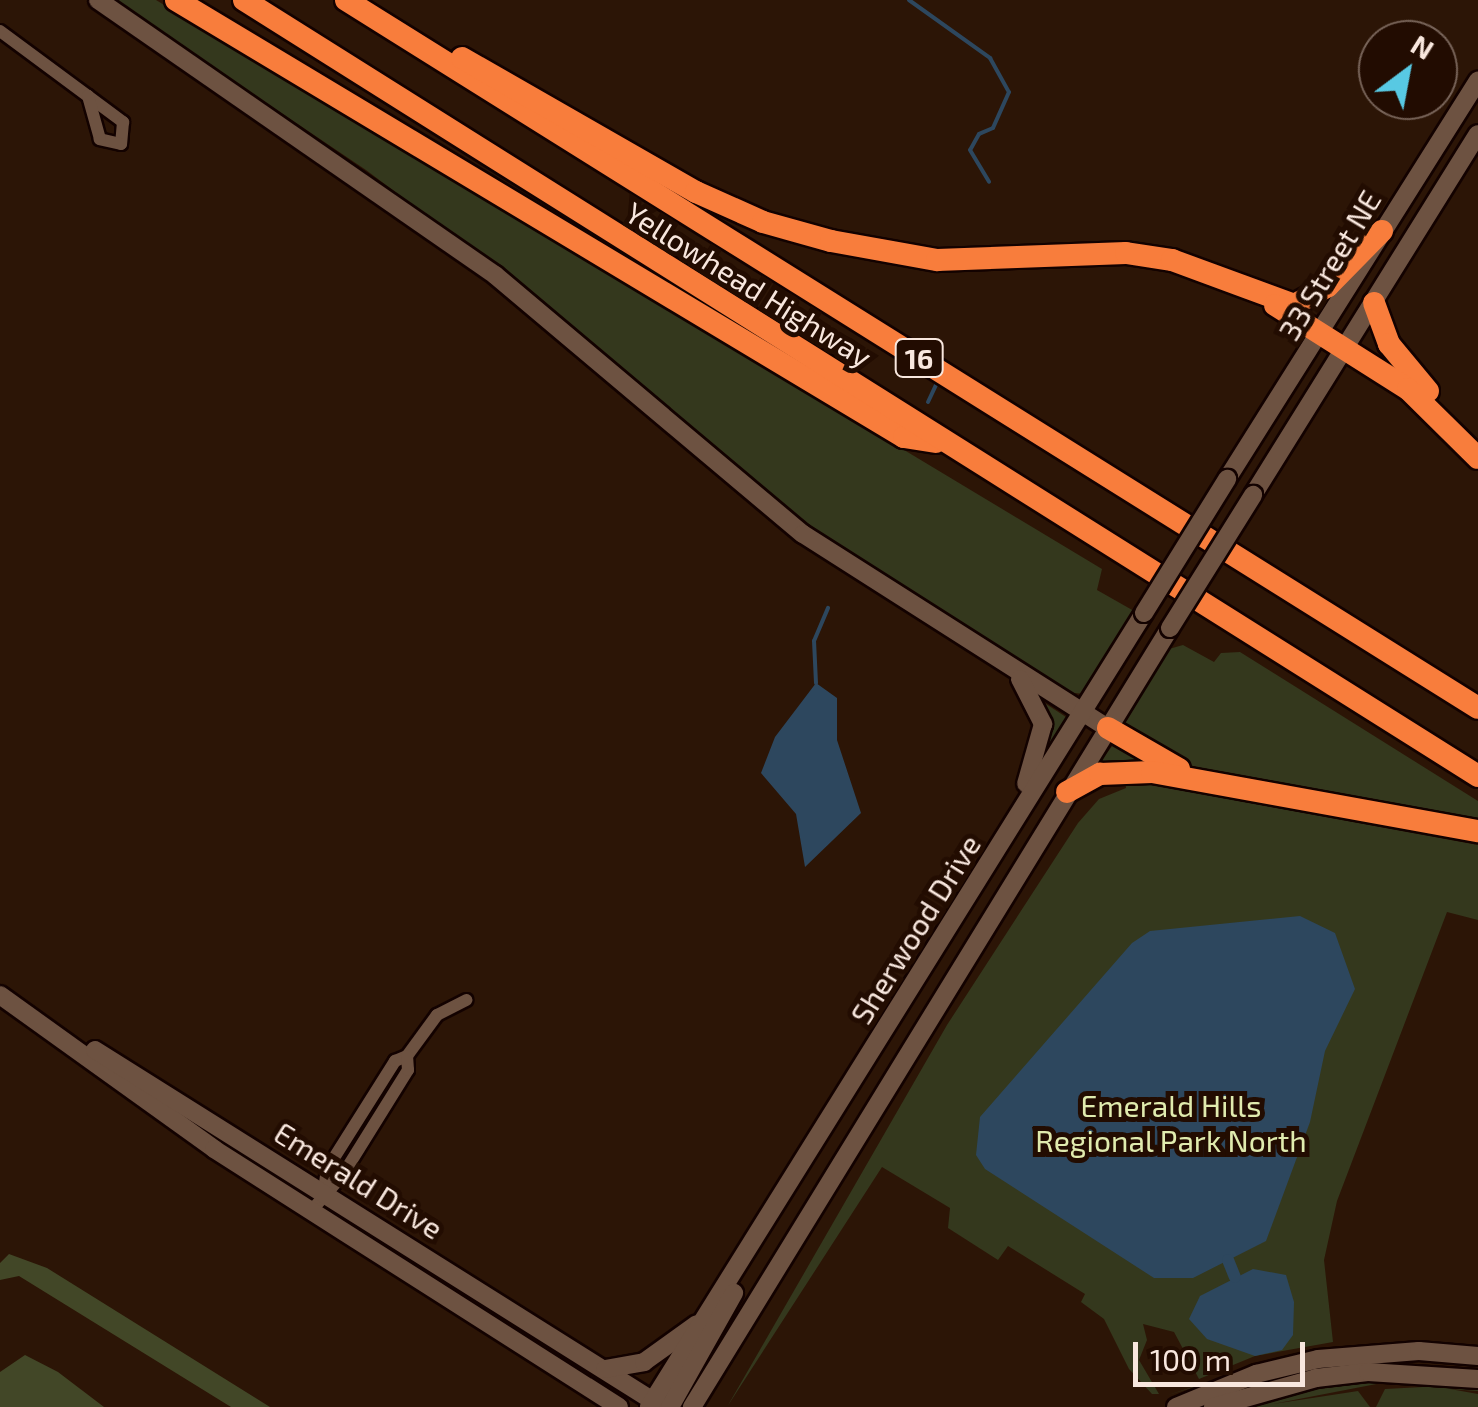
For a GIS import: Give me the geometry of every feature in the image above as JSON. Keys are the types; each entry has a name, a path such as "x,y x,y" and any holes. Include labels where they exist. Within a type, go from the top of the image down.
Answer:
{"highway":[{"path":"176,0 904,437 945,443"},
{"name":"Yellowhead Highway","path":"244,0 1478,776"},
{"path":"353,4 492,72 696,192 762,222 937,260 1126,253 1172,260 1294,305 1310,300 1382,231"},
{"name":"Yellowhead Highway","path":"353,4 1478,708"},
{"path":"1255,293 1408,388 1459,434"},
{"path":"1374,303 1389,344 1478,458"},
{"path":"1108,728 1228,791"},
{"path":"1067,792 1100,774 1152,772 1228,791 1478,831"}],"main road":[{"path":"98,0 496,275 803,534 1108,728"},
{"name":"33 Street NE","path":"1227,479 1478,80"},
{"name":"33 Street NE","path":"1253,495 1478,134"},
{"name":"Sherwood Drive","path":"656,1406 705,1317 1227,479"},
{"name":"Sherwood Drive","path":"692,1407 1253,495"},
{"path":"994,852 1042,740 1038,706 1014,671"},
{"name":"Emerald Drive","path":"0,995 324,1190 605,1369 656,1406"},
{"name":"Emerald Drive","path":"50,1027 193,1134 619,1407"},
{"path":"512,1336 656,1406 741,1281 745,1254"},
{"path":"605,1369 644,1362 705,1317"},
{"path":"1176,1407 1256,1374 1318,1358 1420,1351 1478,1356"},
{"path":"1213,1407 1316,1378 1368,1372 1478,1379"},
{"path":"569,1375 599,1407"},
{"path":"710,1378 713,1407"}],"street":[{"path":"0,31 88,96"},
{"path":"312,1210 324,1190 327,1170 395,1062 407,1056 437,1015 466,1000"}],"green space":[{"path":"113,0 156,0 1102,569 1097,590 1134,611 1085,694 1064,692 819,537 500,271 366,170"},
{"path":"1183,645 1214,662 1221,653 1240,652 1478,801 1478,827 1232,781 1164,755 1125,723 1169,649"},
{"path":"1046,704 1069,719 1041,763 1047,719"},
{"path":"1113,745 1118,747 1156,768 1098,764"},
{"name":"Emerald Hills Regional Park North","path":"1125,780 1478,845 1478,920 1447,912 1337,1201 1324,1260 1333,1342 1255,1356 1199,1379 1174,1332 1143,1324 1147,1340 1139,1360 1159,1394 1152,1394 1129,1369 1104,1319 1081,1302 1085,1294 1008,1246 998,1260 948,1228 950,1208 882,1167 727,1407 947,1025 1078,823 1099,799 1126,788"},
{"path":"9,1254 47,1268 270,1407 231,1407 19,1276 0,1280 0,1263"},
{"path":"1399,1342 1282,1360 1165,1396 1296,1353"},
{"path":"25,1355 58,1372 104,1407 0,1407 0,1372"},
{"path":"1392,1381 1273,1404 1358,1391 1370,1407 1236,1407 1326,1385"},
{"path":"1478,1384 1478,1391 1450,1389 1478,1394 1478,1407 1376,1407 1385,1389"}],"water":[{"path":"816,683 837,698 837,740 861,813 805,867 796,814 761,773 775,737"},
{"path":"1300,916 1335,933 1355,989 1325,1051 1310,1122 1266,1241 1193,1278 1154,1278 985,1169 976,1155 980,1117 1132,943 1150,931"},
{"path":"1253,1269 1286,1275 1294,1302 1293,1335 1282,1350 1255,1356 1207,1339 1189,1319 1200,1296"}],"waterway":[{"path":"909,0 990,58 1009,92 993,128 979,134 970,150 989,182"},
{"path":"928,402 936,385"},
{"path":"816,683 814,641 828,608"},
{"path":"1228,1260 1235,1277"}]}
